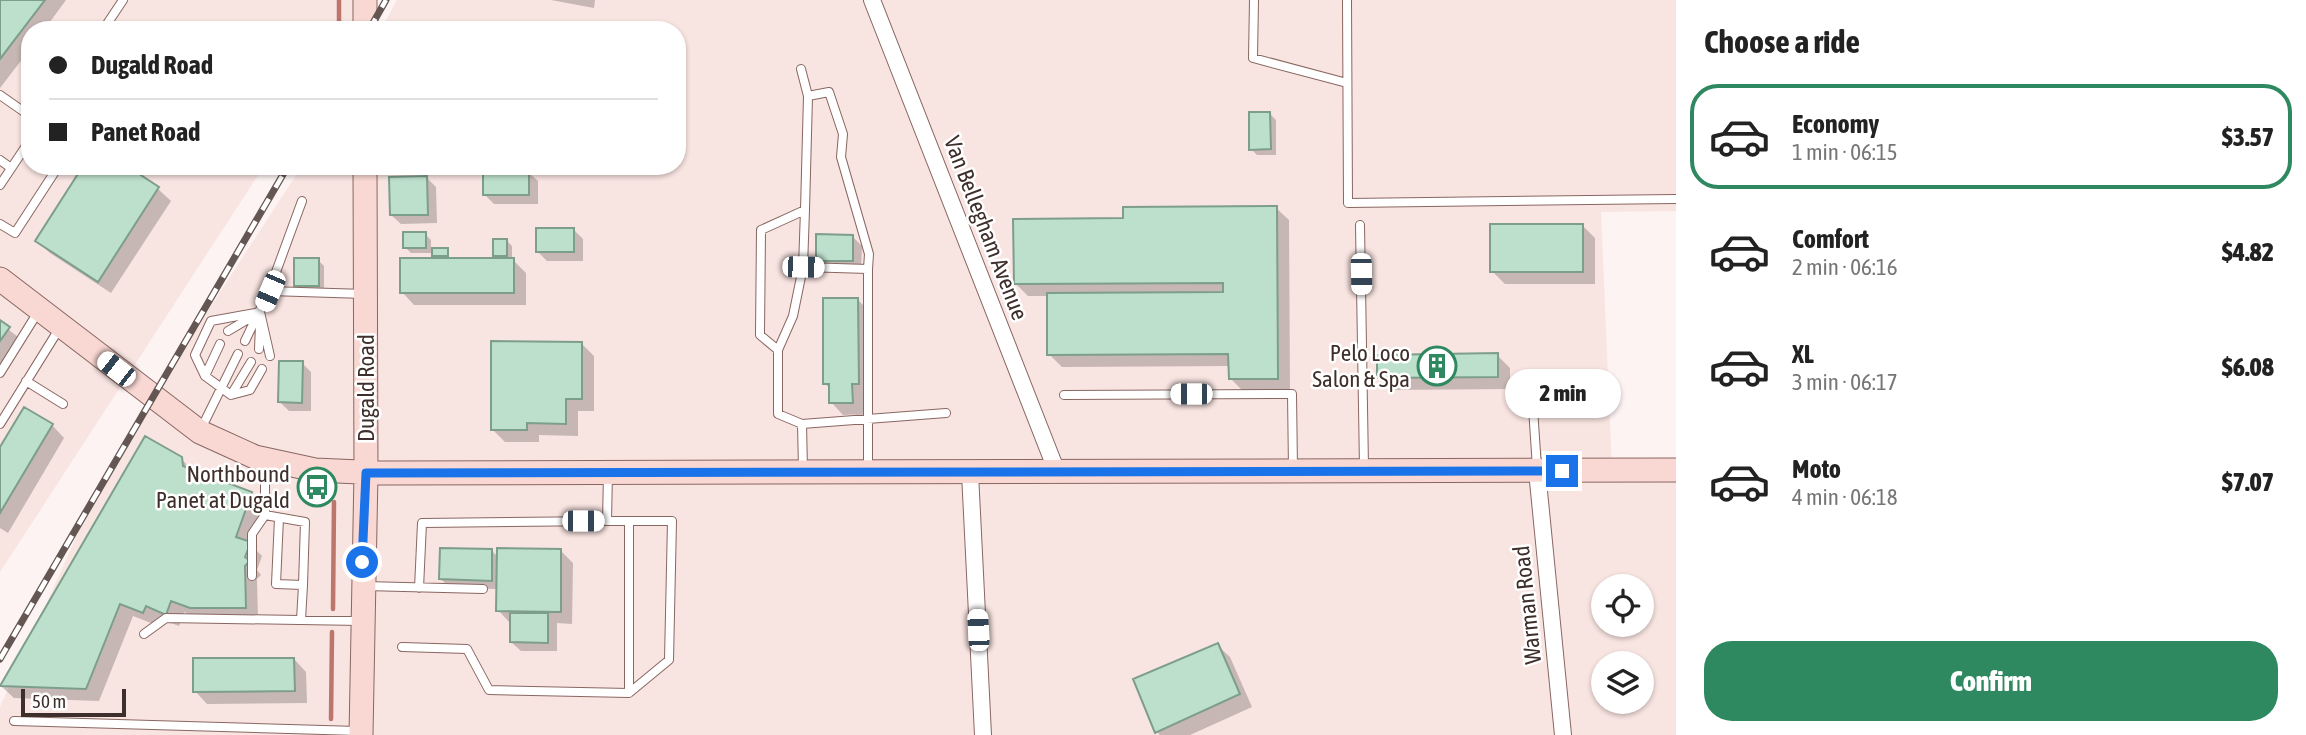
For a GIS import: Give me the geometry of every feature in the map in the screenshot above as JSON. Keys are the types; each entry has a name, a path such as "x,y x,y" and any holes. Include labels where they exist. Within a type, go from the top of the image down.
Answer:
{"street":[{"path":"365,0 365,21"},
{"name":"Van Bellegham Avenue","path":"872,0 1056,472"},
{"name":"Dugald Road","path":"361,733 361,621 366,473 365,175"},
{"path":"0,279 200,432 265,458 315,470 366,473 1676,470"},
{"name":"Warman Road","path":"1537,471 1563,735"},
{"path":"970,473 983,735"}],"lane":[{"path":"110,21 122,0"},
{"path":"1254,0 1253,58 1347,83"},
{"path":"1347,0 1348,203 1676,199"},
{"path":"801,69 808,96 803,267 793,316 778,350 778,414 803,424 946,413"},
{"path":"808,96 829,92 843,134 841,157 869,254 868,473"},
{"path":"0,95 21,110"},
{"path":"0,185 21,159"},
{"path":"0,160 11,168"},
{"path":"0,224 15,233 53,175"},
{"path":"245,341 270,291 302,201"},
{"path":"778,350 760,335 761,229 805,210"},
{"path":"1360,225 1364,471"},
{"path":"803,267 867,269"},
{"path":"270,291 365,294"},
{"path":"0,373 40,310"},
{"path":"228,331 260,312"},
{"path":"259,349 260,312"},
{"path":"260,312 270,356"},
{"path":"231,395 205,376 195,355 211,321 260,312"},
{"path":"0,424 60,326"},
{"path":"205,376 220,344"},
{"path":"200,432 237,354"},
{"path":"231,395 251,362"},
{"path":"231,395 250,390 262,369"},
{"path":"26,381 63,404"},
{"path":"1065,396 1292,394 1294,472"},
{"path":"1532,394 1537,471"},
{"path":"803,424 803,473"},
{"path":"252,576 252,534 265,516 265,458"},
{"path":"607,521 608,473"},
{"path":"265,516 305,522 301,620"},
{"path":"279,518 276,584 303,585"},
{"path":"402,647 467,649 489,690 629,692 669,660 672,521 422,523 419,588"},
{"path":"629,522 629,692"},
{"path":"362,586 483,589"},
{"path":"144,634 166,618 361,621"},
{"path":"15,721 361,733"}],"shaded area":[{"path":"0,0 357,0 357,21 21,21 21,175 258,175 0,572"},
{"path":"397,0 1676,0 1676,211 1601,212 1612,470 1676,470 1676,735 0,735 0,707 96,493 152,397 296,175 686,175 686,21 386,21"}],"building":[{"path":"0,0 45,0 29,21 21,21 21,31 0,59"},
{"path":"1249,112 1270,112 1271,149 1249,150"},
{"path":"77,175 141,175 159,187 98,282 35,241"},
{"path":"483,175 529,175 529,195 483,195"},
{"path":"427,176 428,215 390,215 389,177"},
{"path":"1277,206 1278,379 1229,379 1228,354 1047,355 1047,293 1223,292 1223,283 1014,284 1013,219 1123,218 1123,207"},
{"path":"1490,224 1583,224 1583,272 1490,272"},
{"path":"536,228 574,228 574,252 536,252"},
{"path":"403,232 426,232 426,248 403,248"},
{"path":"816,234 853,235 853,261 816,261"},
{"path":"493,239 507,239 507,256 493,256"},
{"path":"432,248 448,248 448,256 432,256"},
{"path":"294,258 319,258 319,286 294,286"},
{"path":"400,258 514,258 514,293 400,293"},
{"path":"823,298 858,298 859,384 852,384 853,403 829,403 829,384 823,384"},
{"path":"0,320 10,327 0,341"},
{"path":"491,341 582,342 582,399 566,399 566,424 527,423 527,430 491,430"},
{"name":"Pelo Loco Salon & Spa","path":"1498,353 1498,377 1377,378 1377,355"},
{"path":"279,361 303,361 302,403 278,402"},
{"path":"24,407 53,424 0,513 0,447"},
{"path":"145,436 182,457 183,466 252,492 236,537 251,542 245,557 250,561 245,566 246,608 190,608 171,601 166,615 146,606 143,613 120,604 86,689 0,686"},
{"path":"440,548 492,549 492,581 439,579"},
{"path":"497,548 561,549 561,612 496,611"},
{"path":"510,613 548,613 548,643 510,642"},
{"path":"1218,643 1240,694 1155,733 1133,679"},
{"path":"193,658 294,658 295,691 193,692"}],"waterway":[{"path":"339,0 339,21"},
{"path":"333,609 334,502"},
{"path":"331,719 332,632"}],"railway":[{"path":"374,21 386,0"},
{"path":"0,659 283,175"}],"place":[{"name":"Pelo Loco Salon & Spa","path":"1437,366"},
{"name":"Northbound Panet at Dugald","path":"317,487"}],"route":[{"path":"362,562 366,473 1562,471"}]}
